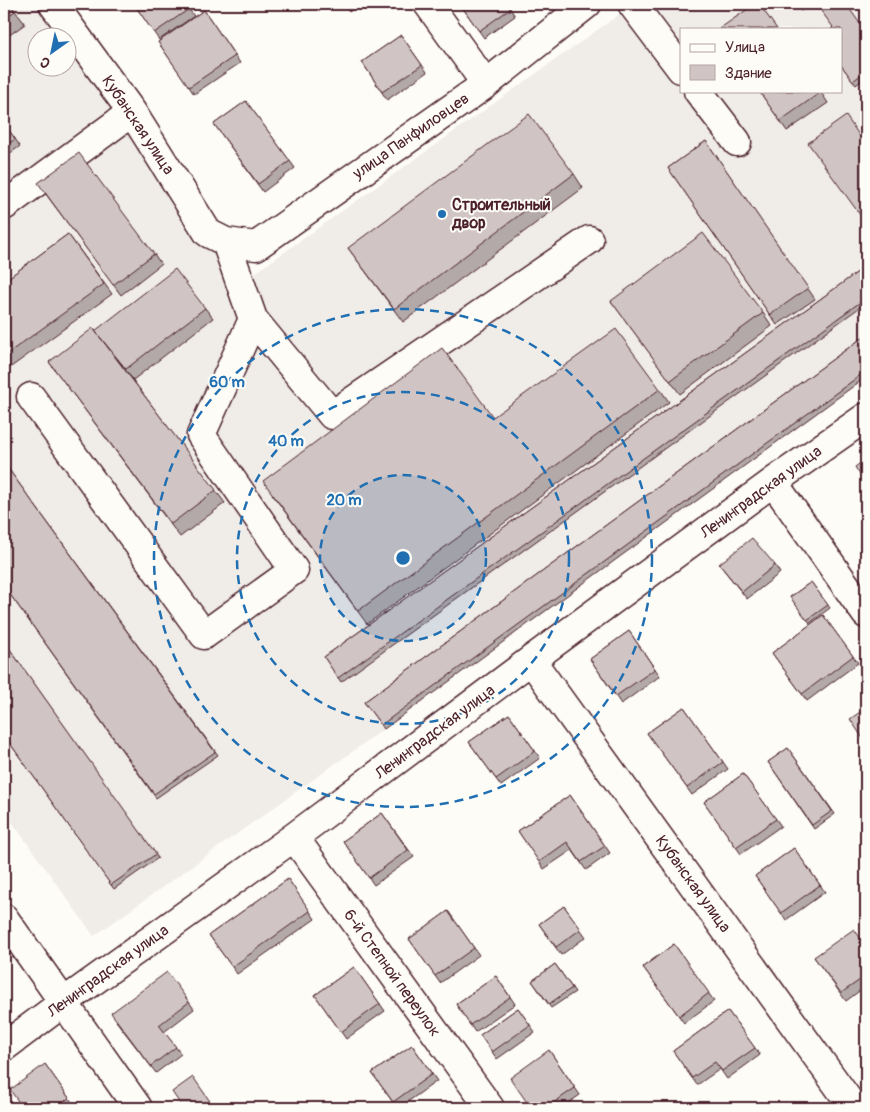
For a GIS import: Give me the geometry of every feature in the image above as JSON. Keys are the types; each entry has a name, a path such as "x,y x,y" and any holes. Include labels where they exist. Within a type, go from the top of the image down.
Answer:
{"street":[{"name":"Кубанская улица","path":"54,4 132,112 208,233 226,242"},
{"path":"428,4 486,84"},
{"name":"улица Панфиловцев","path":"226,242 256,246 486,84 587,4"},
{"path":"632,4 680,68"},
{"path":"699,92 737,142"},
{"path":"4,206 132,112"},
{"path":"226,242 253,319 332,415 590,240"},
{"path":"31,397 204,635 294,570 201,435 253,319"},
{"name":"Ленинградская улица","path":"4,1047 294,837 773,482 866,417"},
{"path":"773,482 866,614"},
{"name":"Кубанская улица","path":"531,660 854,1108"},
{"name":"6-й Степной переулок","path":"294,837 490,1108"},
{"path":"4,918 138,1108"}],"shaded area":[{"path":"4,4 34,4 52,28 28,28 28,78 78,78 78,64 238,285 634,4 866,4 866,377 384,729 94,936 4,811"}],"building":[{"path":"4,4 10,4 15,11 4,19"},
{"path":"134,4 185,4 189,9 154,33"},
{"path":"460,4 507,4 510,9 479,31"},
{"path":"755,4 759,4 776,28 720,28"},
{"path":"816,4 846,4 866,32 866,71 853,81 842,66 842,28 833,27"},
{"path":"204,10 235,56 189,87 158,42"},
{"path":"401,35 422,65 382,92 362,62"},
{"path":"760,92 821,92 780,121"},
{"path":"246,101 290,161 258,184 214,124"},
{"path":"529,114 574,174 394,309 348,248"},
{"path":"846,116 866,145 866,223 808,143"},
{"path":"4,123 15,139 4,147"},
{"path":"706,141 808,288 770,315 668,168"},
{"path":"79,153 154,254 113,285 38,183"},
{"path":"703,233 763,313 670,381 611,301"},
{"path":"68,234 104,284 4,356 4,281"},
{"path":"866,266 866,298 338,678 324,657"},
{"path":"175,269 205,308 126,369 95,331"},
{"path":"93,328 216,490 171,524 49,362"},
{"path":"616,329 660,389 358,611 263,481 442,348 493,417"},
{"path":"866,335 866,371 381,725 364,702"},
{"path":"866,459 866,484 855,467"},
{"path":"4,463 215,752 154,794 4,586"},
{"path":"752,538 775,565 742,592 719,564"},
{"path":"811,582 828,605 807,620 790,597"},
{"path":"823,615 853,656 802,694 772,653"},
{"path":"629,631 655,669 616,696 590,659"},
{"path":"4,641 156,854 111,885 4,735"},
{"path":"684,707 723,762 687,788 647,733"},
{"path":"866,708 866,743 850,719"},
{"path":"509,714 535,751 496,779 469,742"},
{"path":"788,748 832,811 812,825 768,762"},
{"path":"743,774 776,819 736,847 704,802"},
{"path":"570,795 605,846 581,862 567,842 539,862 518,831"},
{"path":"382,813 408,850 369,878 343,841"},
{"path":"794,848 820,885 781,913 755,876"},
{"path":"288,879 310,911 232,967 209,935"},
{"path":"564,906 581,929 556,947 539,924"},
{"path":"448,911 474,948 435,976 409,939"},
{"path":"854,929 866,946 866,976 841,993 814,957"},
{"path":"674,944 709,993 679,1016 643,967"},
{"path":"555,964 572,988 549,1004 532,981"},
{"path":"354,967 380,1004 341,1032 315,995"},
{"path":"167,972 189,1002 159,1025 176,1047 151,1066 111,1013"},
{"path":"496,976 510,997 470,1025 456,1004"},
{"path":"518,1008 530,1025 492,1052 480,1035"},
{"path":"728,1011 755,1048 722,1071 715,1062 692,1078 673,1051"},
{"path":"412,1045 432,1074 393,1102 372,1073"},
{"path":"549,1050 575,1088 546,1108 531,1108 510,1078"},
{"path":"45,1064 69,1098 55,1108 23,1108 10,1090"},
{"path":"193,1077 213,1108 183,1108 172,1092"}],"place":[{"name":"Строительный двор","path":"442,214"}]}
